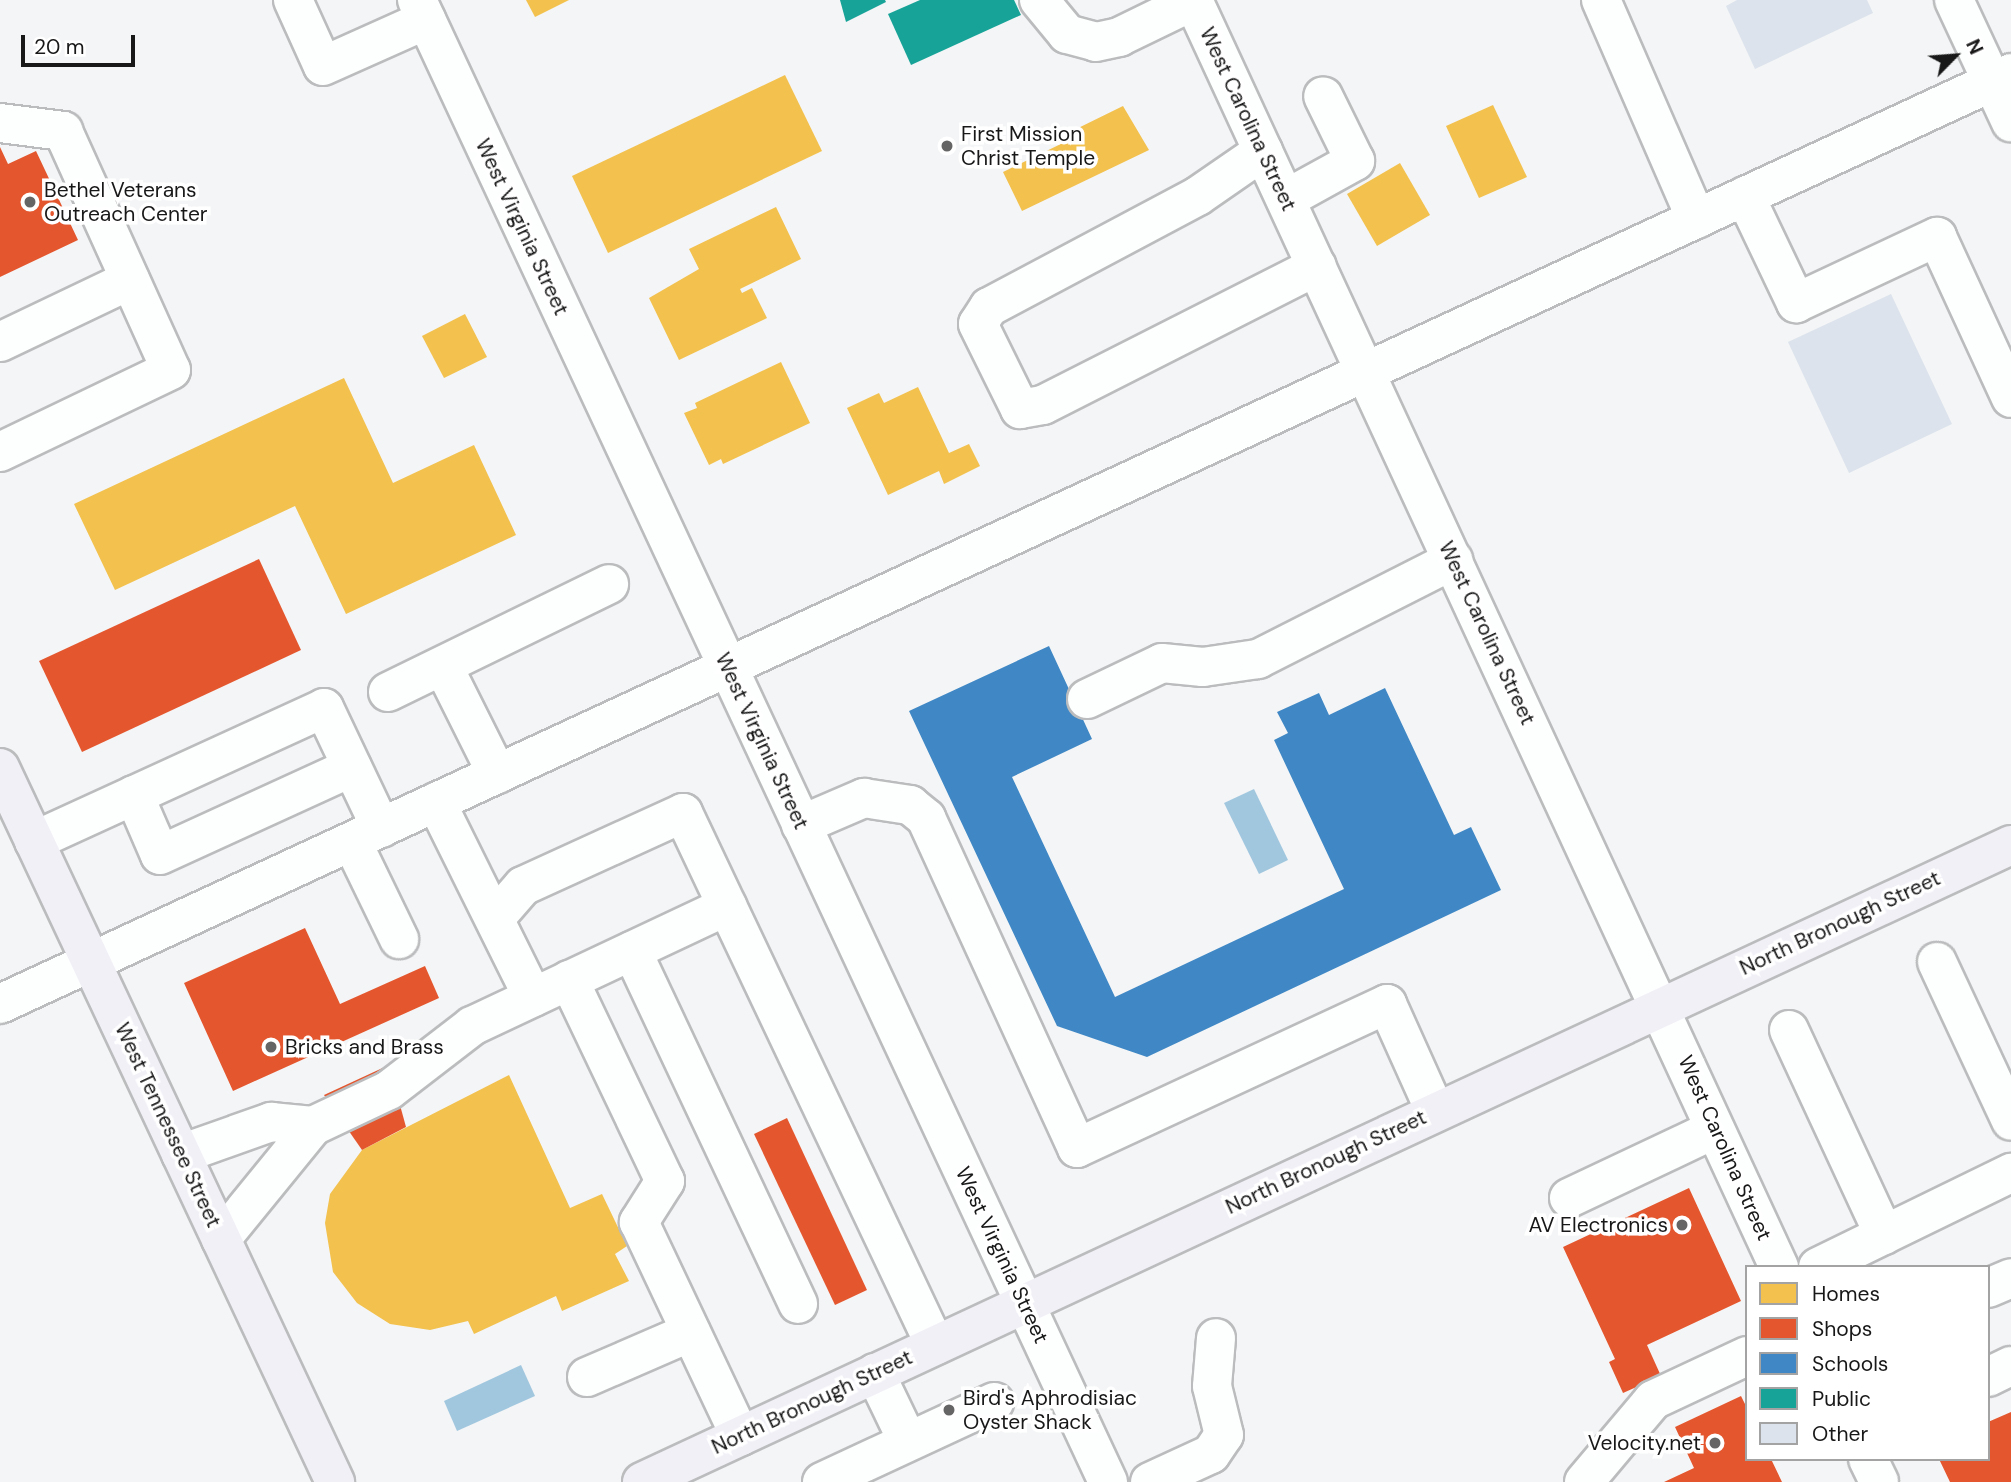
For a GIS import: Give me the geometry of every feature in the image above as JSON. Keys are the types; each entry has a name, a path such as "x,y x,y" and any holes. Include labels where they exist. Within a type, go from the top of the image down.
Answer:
{"main road":[{"name":"West Tennessee Street","path":"0,768 335,1482"},
{"name":"North Bronough Street","path":"642,1482 1661,1005 2011,845"}],"street":[{"path":"293,0 323,66 422,10"},
{"path":"1039,0 1067,34 1097,42 1119,37 1193,1"},
{"path":"1601,0 1696,219"},
{"path":"1954,0 2001,77 2011,122"},
{"name":"West Carolina Street","path":"1193,1 1661,1005 1714,1129 1778,1265"},
{"name":"West Virginia Street","path":"422,10 1108,1482"},
{"path":"0,1004 2001,77"},
{"path":"1286,199 1355,161 1323,96"},
{"path":"0,123 63,131 171,370 0,452"},
{"path":"1263,151 1198,196 989,307 978,324 1020,409 1042,405 1317,266"},
{"path":"1745,196 1796,303 1937,237 2011,398"},
{"path":"0,342 130,279"},
{"path":"1087,699 1162,663 1203,667 1258,659 1453,560"},
{"path":"388,692 609,584"},
{"path":"443,666 497,774"},
{"path":"34,841 324,708 352,766 366,835 399,939"},
{"path":"134,795 160,855 352,766"},
{"path":"801,825 864,798 910,805 926,818 1077,1148 1387,1004 1435,1111"},
{"path":"436,802 496,917 533,997"},
{"path":"496,917 523,886 683,813 935,1345"},
{"path":"222,1239 313,1126 389,1090 472,1026 727,906"},
{"path":"632,951 798,1304"},
{"path":"1937,962 2011,1121"},
{"path":"569,979 665,1181 639,1222 740,1436"},
{"path":"1789,1030 1884,1235"},
{"path":"181,1154 271,1122 313,1126"},
{"path":"1569,1198 1714,1129"},
{"path":"1822,1265 2011,1173"},
{"path":"1990,1287 2011,1278"},
{"path":"587,1377 691,1332"},
{"path":"1150,1482 1211,1454 1224,1435 1212,1386 1216,1338"},
{"path":"1584,1482 1653,1400 1745,1357"},
{"path":"1990,1376 2011,1366"},
{"path":"875,1373 908,1442"},
{"path":"822,1482 994,1402"},
{"path":"1869,1461 1879,1482"}],"water":[{"path":"1254,789 1288,860 1259,874 1224,803"},
{"path":"521,1365 535,1396 457,1431 444,1401"}],"building: Homes":[{"path":"526,0 569,0 535,17"},
{"path":"785,75 822,151 608,253 572,176"},
{"path":"1493,105 1527,177 1479,198 1446,126"},
{"path":"1123,106 1149,150 1022,211 1003,172 1069,140 1066,134"},
{"path":"1400,163 1430,215 1377,246 1347,194"},
{"path":"776,207 801,259 740,289 742,293 752,288 767,318 679,360 649,298 699,269 689,249"},
{"path":"465,314 487,357 444,378 422,336"},
{"path":"781,362 810,423 723,464 721,459 709,465 684,413 697,408 695,403"},
{"path":"344,378 393,483 474,445 516,535 346,614 295,506 115,590 74,504"},
{"path":"918,387 949,453 969,444 980,466 944,484 939,471 888,495 847,408 879,393 884,403"},
{"path":"509,1075 570,1208 602,1194 627,1246 615,1254 629,1281 562,1311 556,1296 474,1334 468,1321 430,1330 390,1324 357,1303 333,1272 325,1223 330,1194 362,1150"}],"building: Shops":[{"name":"Bethel Veterans Outreach Center","path":"0,147 8,164 36,151 78,240 0,277"},
{"path":"259,559 301,650 82,752 39,661"},
{"name":"Bricks and Brass","path":"305,928 340,1004 425,966 439,998 233,1091 184,983"},
{"path":"389,1065 406,1127 362,1150 324,1095"},
{"path":"787,1118 867,1290 835,1305 754,1134"},
{"path":"1689,1188 1741,1301 1647,1345 1661,1376 1623,1393 1609,1362 1615,1359 1563,1247"},
{"name":"Velocity.net","path":"1741,1396 1745,1404 1745,1461 1772,1461 1782,1482 1664,1482 1694,1468 1675,1427"},
{"path":"2011,1412 2011,1482 1950,1482 1940,1461 1990,1461 1990,1421"}],"building: Schools":[{"path":"1049,646 1092,739 1012,777 1115,997 1344,889 1274,740 1288,733 1277,712 1319,693 1329,715 1385,688 1454,835 1471,827 1501,890 1147,1057 1057,1026 909,711"}],"building: Public":[{"path":"840,0 885,0 886,2 846,22"},
{"path":"920,0 1014,0 1021,15 911,65 888,14"}],"building: Other":[{"path":"1737,0 1867,0 1873,13 1755,69 1726,6"},
{"path":"1891,294 1952,424 1849,473 1788,342"}],"place":[{"name":"First Mission Christ Temple","path":"947,146"},
{"name":"Bethel Veterans Outreach Center","path":"30,202"},
{"name":"Bricks and Brass","path":"271,1047"},
{"name":"AV Electronics","path":"1682,1225"},
{"name":"Bird's Aphrodisiac Oyster Shack","path":"949,1410"},
{"name":"Velocity.net","path":"1715,1443"}]}
